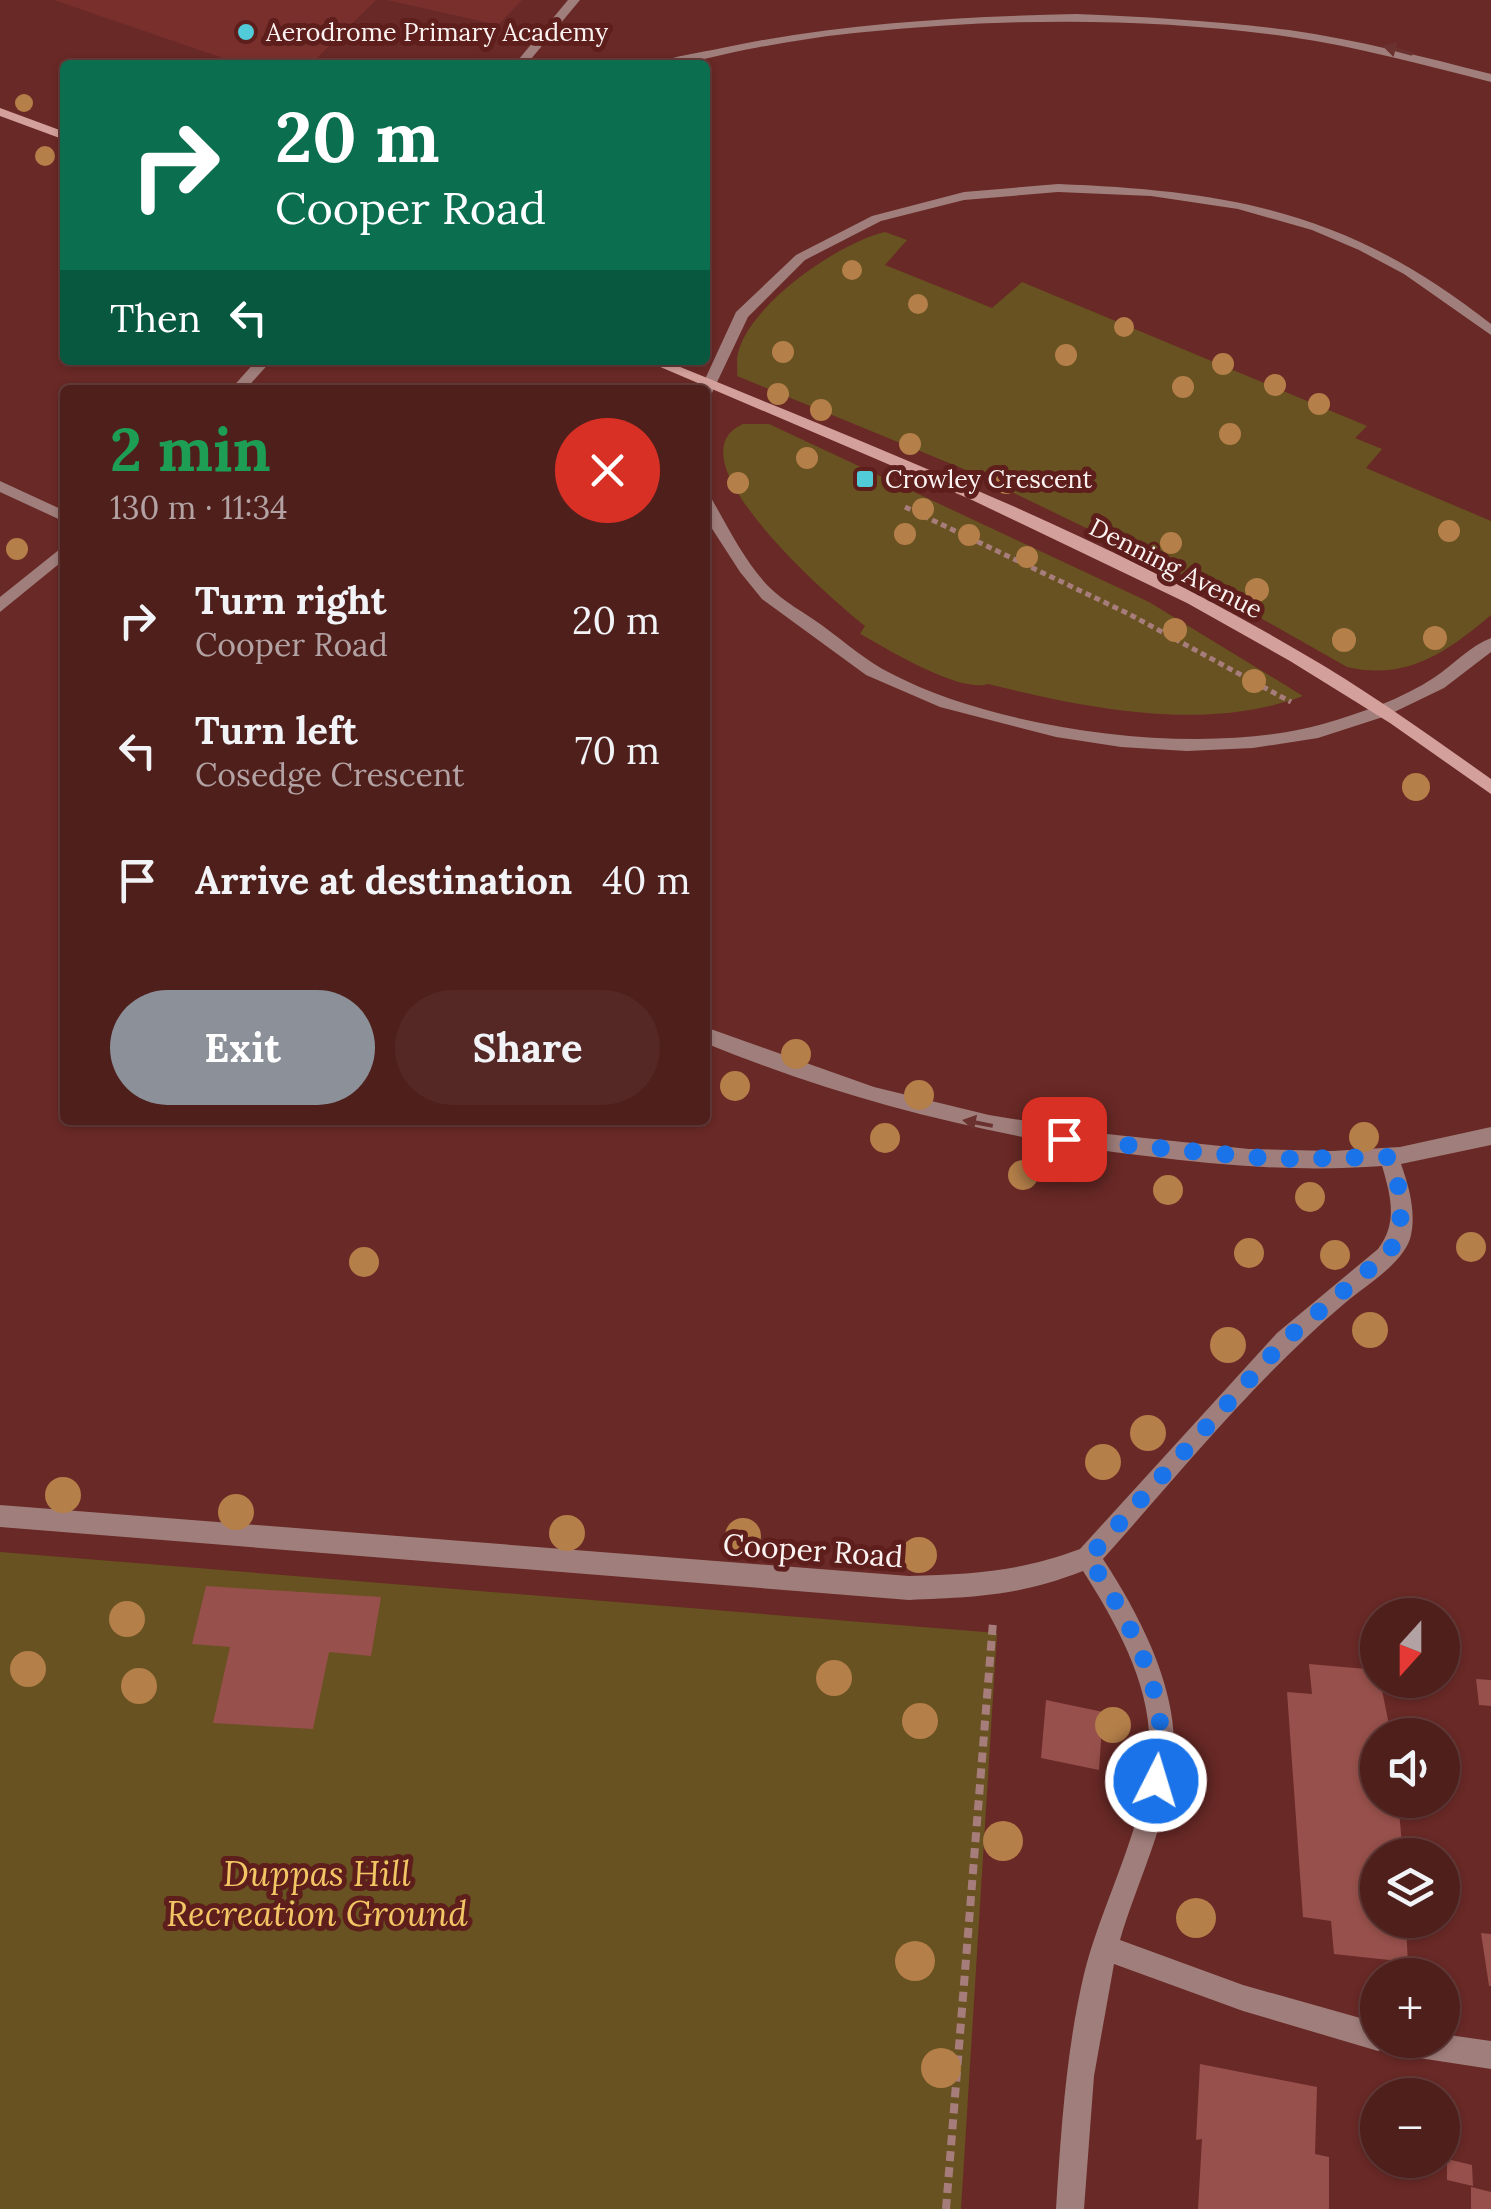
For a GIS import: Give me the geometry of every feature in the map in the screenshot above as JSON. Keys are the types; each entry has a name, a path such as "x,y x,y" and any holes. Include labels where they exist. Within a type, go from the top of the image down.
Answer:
{"main road":[{"path":"0,112 60,134"},
{"name":"Denning Avenue","path":"660,365 698,385"},
{"name":"Denning Avenue","path":"710,391 871,452 1170,590 1386,711 1491,788"}],"street":[{"path":"524,60 574,0"},
{"path":"679,60 756,38 861,18 982,7 1076,6 1263,22 1371,43 1491,78"},
{"path":"708,385 738,314 796,260 878,218 933,202 1003,191 1158,192 1316,227 1379,254 1442,291 1491,331"},
{"path":"242,385 260,365"},
{"path":"0,486 60,515"},
{"path":"710,510 726,543 764,592 874,672 944,703 1054,733 1171,746 1259,742 1386,711 1420,695 1491,644"},
{"path":"0,606 60,554"},
{"path":"710,1037 858,1094 1064,1139 1274,1159 1389,1157 1491,1136"},
{"name":"Cooper Road","path":"0,1516 890,1587 995,1584 1040,1576 1088,1558 1285,1340 1385,1256 1400,1237 1401,1195 1389,1157"},
{"path":"1070,2209 1079,2070 1104,1947 1156,1781 1162,1734 1133,1634 1088,1558"},
{"path":"1104,1947 1244,1998 1360,2031"},
{"path":"1460,2050 1491,2055"}],"path":[{"path":"891,500 1129,614 1336,726"},
{"path":"946,2209 995,1584"}],"shaded area":[{"name":"Aerodrome Primary Academy","path":"54,0 376,0 315,60 228,60"},
{"name":"Aerodrome Primary Academy","path":"387,0 522,0 498,25"}],"green space":[{"path":"885,232 907,240 885,265 992,308 1022,282 1367,426 1355,438 1382,449 1366,468 1491,521 1491,615 1425,660 1389,670 1347,667 1197,582 971,472 737,376 737,356 746,334 777,296 821,262"},
{"path":"743,424 769,424 1149,602 1303,696 1226,713 1145,713 959,682 923,668 860,634 865,626 821,588 763,528 725,466 725,441"},
{"name":"Duppas Hill Recreation Ground","path":"0,1552 997,1633 961,2209 0,2209"}],"building":[{"path":"206,1586 381,1597 371,1656 329,1652 313,1729 213,1723 230,1647 192,1644"},
{"path":"1309,1664 1360,1668 1360,1698 1384,1698 1388,1718 1360,1718 1360,1818 1400,1818 1401,1838 1360,1838 1360,1938 1407,1938 1408,1958 1334,1954 1331,1921 1303,1917 1287,1692 1312,1694"},
{"path":"1476,1679 1491,1680 1491,1706 1479,1705"},
{"path":"1046,1700 1103,1712 1099,1770 1041,1758"},
{"path":"1481,1933 1491,1934 1491,1986 1489,1986"},
{"path":"1200,2064 1317,2087 1315,2154 1329,2157 1329,2209 1198,2209 1202,2139 1196,2140"},
{"path":"1460,2162 1472,2165 1473,2186 1447,2180 1460,2178"},
{"path":"1471,2187 1491,2192 1491,2209 1471,2209"}],"place":[{"name":"Aerodrome Primary Academy","path":"246,32"},
{"name":"Crowley Crescent","path":"865,479"}],"route":[{"path":"1064,1139 1274,1159 1389,1157 1401,1195 1404,1217 1400,1237 1385,1256 1285,1340 1088,1558 1133,1634 1150,1686 1162,1734 1156,1781"}]}
